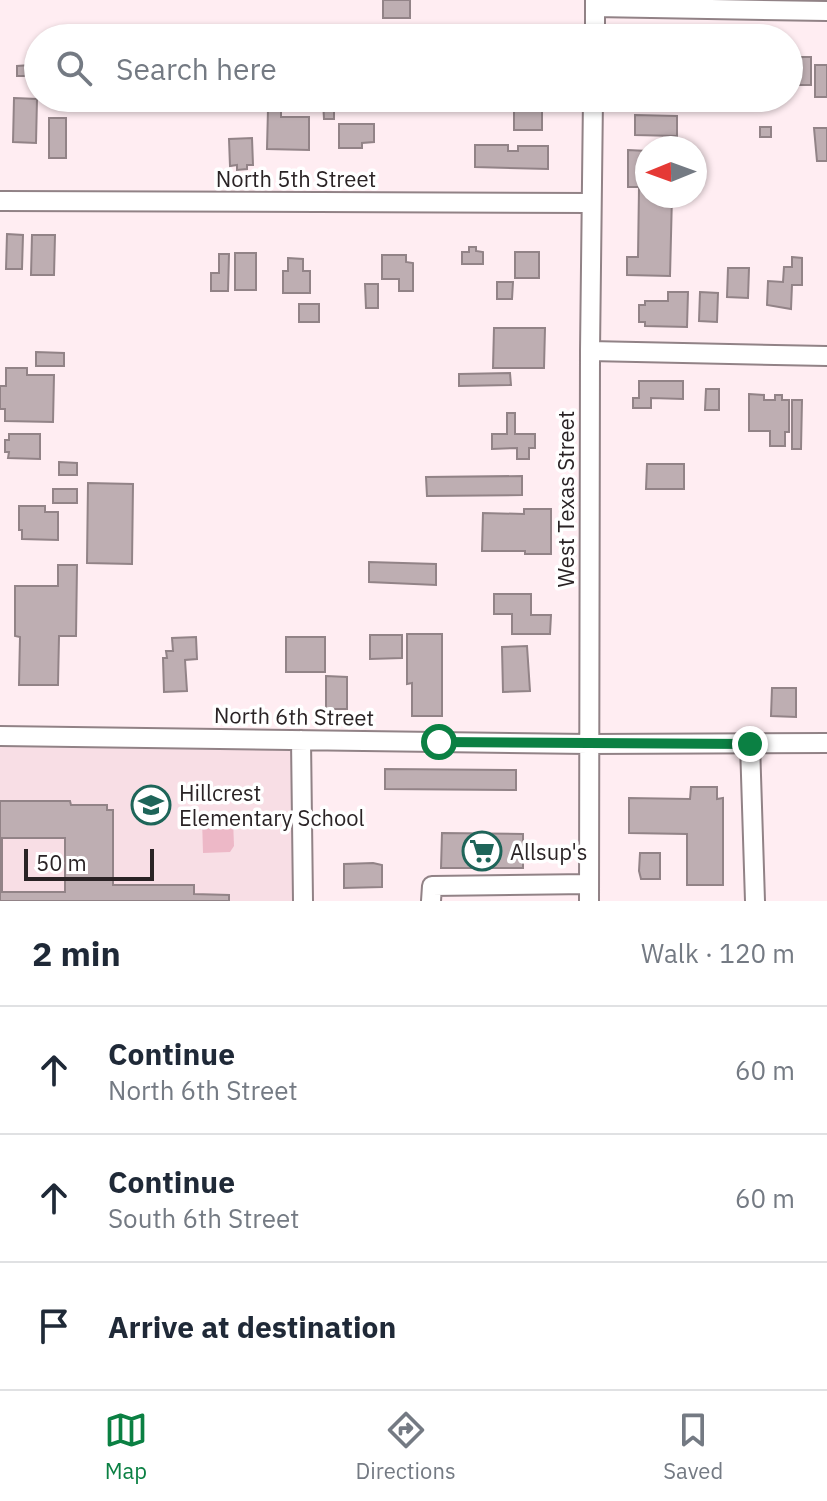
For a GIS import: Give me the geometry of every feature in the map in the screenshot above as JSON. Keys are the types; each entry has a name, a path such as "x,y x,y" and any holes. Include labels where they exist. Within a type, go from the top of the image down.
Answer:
{"street":[{"path":"595,4 827,11"},
{"name":"West Texas Street","path":"589,893 593,112"},
{"name":"North 5th Street","path":"0,201 591,203"},
{"path":"590,351 827,356"},
{"name":"North 6th Street","path":"0,736 588,744 827,743"},
{"path":"301,740 303,901"},
{"path":"750,744 755,901"},
{"path":"431,901 432,886 589,893"}],"shaded area":[{"name":"Hillcrest Elementary School","path":"0,736 301,740 303,901 0,901"},
{"path":"229,815 233,819 234,846 230,852 203,853 202,818"}],"building":[{"path":"383,0 410,0 410,18 383,18"},
{"path":"803,57 811,57 811,85 803,85"},
{"path":"24,65 24,76 17,76 17,66"},
{"path":"815,65 827,65 827,97 815,97"},
{"path":"14,98 24,98 24,112 37,112 36,143 13,142"},
{"path":"268,112 281,112 281,117 309,117 309,150 267,149"},
{"path":"324,112 334,112 334,119 324,119"},
{"path":"514,112 542,112 542,130 514,130"},
{"path":"635,115 677,116 677,136 635,135"},
{"path":"49,118 66,118 66,158 49,158"},
{"path":"339,124 374,124 374,142 362,143 362,148 339,148"},
{"path":"760,127 771,127 771,137 760,137"},
{"path":"814,128 827,128 827,161 817,161"},
{"path":"252,138 253,165 237,170 237,165 230,166 229,139"},
{"path":"475,145 508,145 508,151 518,151 518,146 548,146 548,169 475,167"},
{"path":"628,150 635,150 635,187 628,187"},
{"path":"639,208 672,208 670,276 627,275 627,257 638,257"},
{"path":"7,234 23,235 22,269 6,269"},
{"path":"32,235 55,235 54,275 31,275"},
{"path":"469,247 483,252 483,264 462,264 462,252 469,252"},
{"path":"515,252 539,252 539,278 515,278"},
{"path":"235,253 256,253 256,290 235,290"},
{"path":"219,254 229,254 228,291 211,291 211,273 219,273"},
{"path":"382,255 406,255 406,262 413,263 413,291 399,291 399,279 382,279"},
{"path":"792,257 802,258 802,285 792,285 791,309 767,305 768,281 783,282 784,267 792,267"},
{"path":"288,258 303,259 303,271 310,271 310,293 283,293 283,271 288,271"},
{"path":"728,268 749,268 748,298 727,297"},
{"path":"497,282 513,282 512,299 497,299"},
{"path":"365,284 378,284 378,308 366,308"},
{"path":"668,292 688,292 687,327 645,326 645,322 639,322 639,305 645,305 645,301 668,301"},
{"path":"700,292 718,293 717,322 699,321"},
{"path":"299,304 319,304 319,322 299,322"},
{"path":"494,328 545,328 544,368 493,368"},
{"path":"36,352 64,353 64,366 36,366"},
{"path":"6,368 27,368 27,375 54,375 53,422 5,421 5,409 0,409 0,386 6,386"},
{"path":"510,373 511,385 459,386 459,374"},
{"path":"639,381 683,381 683,399 651,398 651,408 633,408 633,398 639,398"},
{"path":"706,389 719,389 719,410 705,410"},
{"path":"749,394 764,395 764,400 775,400 775,395 782,395 782,400 789,400 789,432 785,432 785,446 770,446 770,431 749,431"},
{"path":"792,400 802,400 801,449 792,449"},
{"path":"507,413 515,413 515,434 535,434 535,448 529,448 529,459 517,459 517,448 492,449 492,434 507,434"},
{"path":"9,434 40,434 40,459 8,458 5,440 9,440"},
{"path":"59,462 77,463 77,475 59,475"},
{"path":"647,464 684,464 684,489 646,489"},
{"path":"522,476 522,495 427,496 426,477"},
{"path":"88,483 133,484 132,564 87,563"},
{"path":"53,489 77,489 77,503 53,503"},
{"path":"19,506 45,506 45,512 58,512 58,540 22,539"},
{"path":"524,509 551,509 551,554 482,551 483,513 524,514"},
{"path":"369,562 436,564 436,585 369,582"},
{"path":"58,565 77,565 76,636 59,636 58,685 19,685 20,637 15,636 15,586 58,586"},
{"path":"494,594 531,594 531,615 551,615 550,634 512,634 512,614 494,614"},
{"path":"407,634 442,634 442,716 412,716 412,683 407,684"},
{"path":"370,635 402,635 402,658 370,659"},
{"path":"196,637 197,659 185,660 187,691 164,692 163,658 167,658 166,651 173,651 172,638"},
{"path":"286,637 325,637 325,672 286,672"},
{"path":"527,646 530,691 503,692 502,647"},
{"path":"326,676 347,677 347,709 326,709"},
{"path":"772,688 796,688 796,717 771,716"},
{"path":"385,769 516,770 516,790 385,789"},
{"path":"691,787 717,787 717,799 723,798 723,885 687,885 687,834 629,833 629,798 690,799"},
{"path":"0,801 70,801 71,805 107,805 107,810 113,810 113,885 194,885 194,894 229,895 229,901 0,901","holes":["2,838 65,838 65,892 2,892"]},
{"name":"Allsup's","path":"442,833 523,834 523,868 441,868"},
{"path":"640,853 660,853 660,879 641,879"},
{"path":"344,864 382,865 382,887 344,888"}],"place":[{"name":"Hillcrest Elementary School","path":"151,805"},
{"name":"Allsup's","path":"482,851"}],"route":[{"path":"439,742 750,744"}]}
